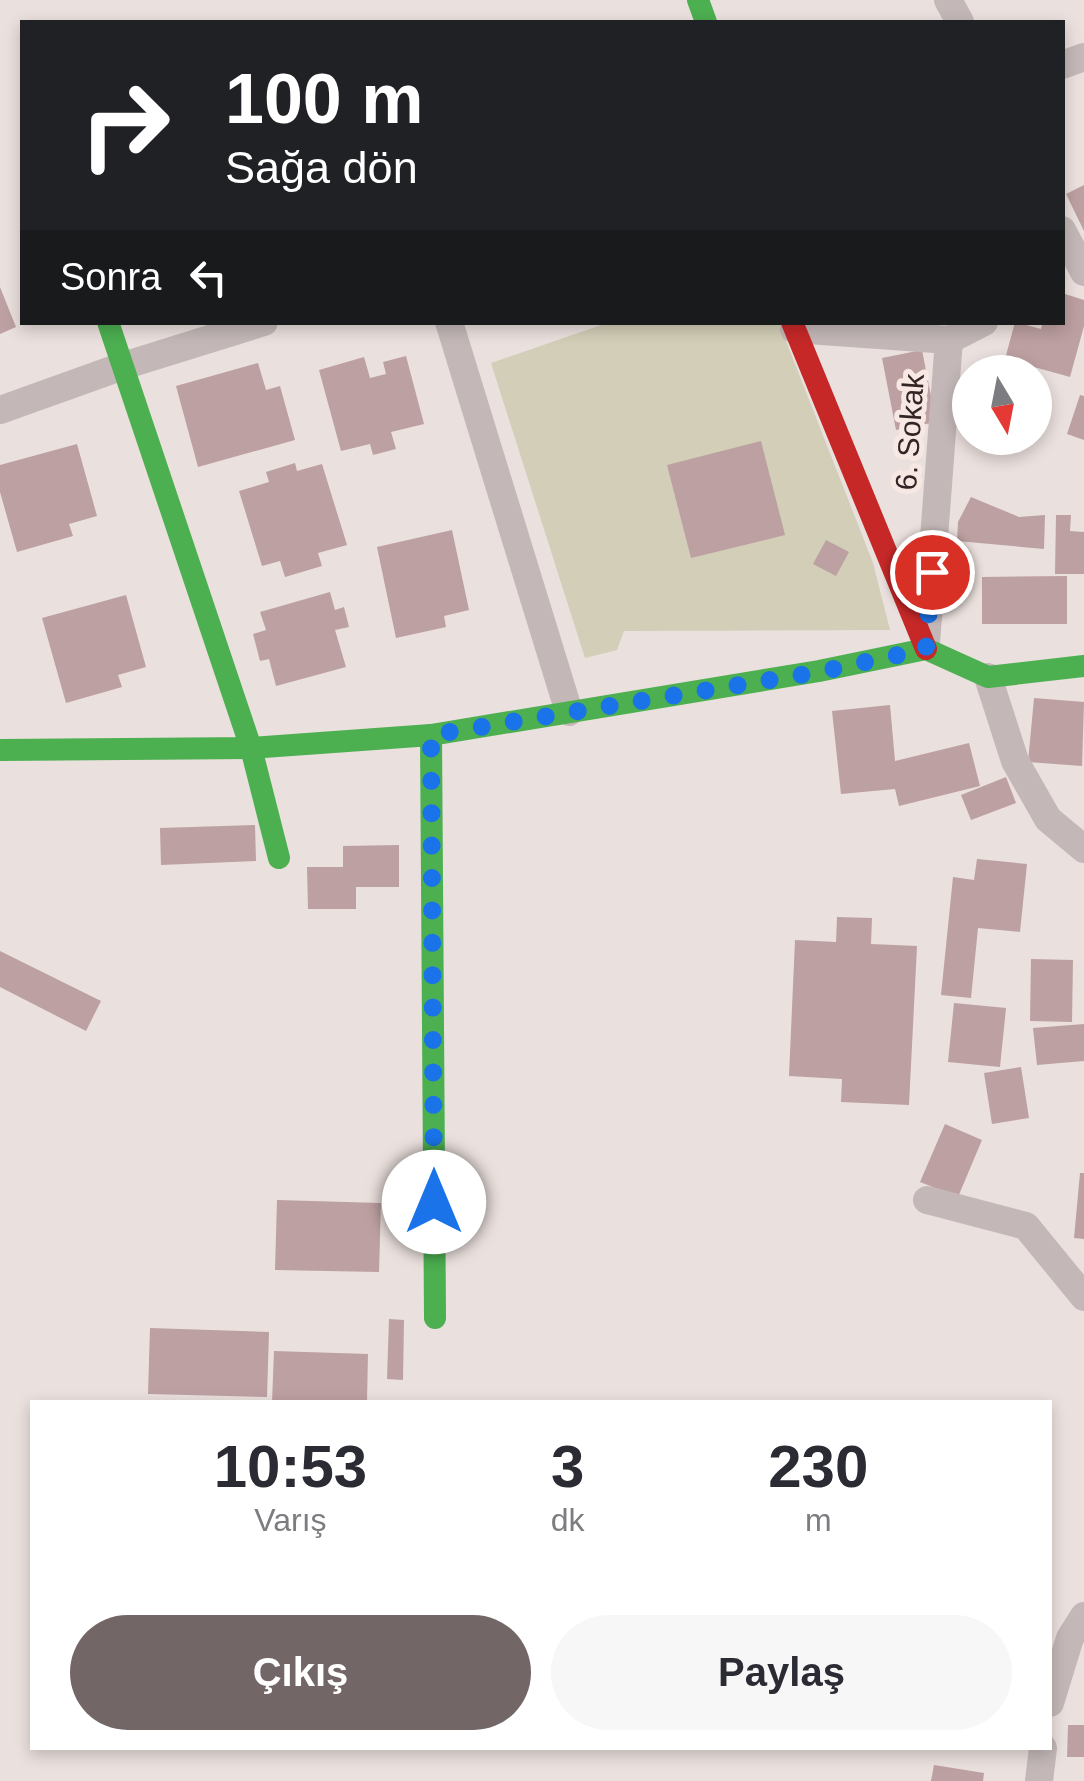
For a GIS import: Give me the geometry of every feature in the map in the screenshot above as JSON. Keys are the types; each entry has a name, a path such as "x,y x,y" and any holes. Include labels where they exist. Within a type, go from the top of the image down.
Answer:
{"street":[{"path":"1065,238 1078,274"},
{"path":"109,325 252,748 280,858"},
{"path":"0,410 254,325"},
{"path":"451,325 568,712"},
{"path":"926,649 793,326 949,340 978,325"},
{"name":"6. Sokak","path":"926,649 949,340"},
{"path":"0,750 252,748 431,735 819,672 926,649 988,677 1084,666"},
{"path":"988,677 1015,761 1048,819 1084,850"},
{"path":"431,735 434,1318"},
{"path":"926,1200 1026,1226 1084,1297"},
{"path":"1052,1696 1070,1638 1084,1616"},
{"path":"1039,1781 1044,1750"}],"shaded area":[{"path":"601,325 780,325 873,563 890,630 624,631 617,650 585,658 491,363"}],"building":[{"path":"1084,185 1084,231 1066,194"},
{"path":"0,287 16,327 0,334"},
{"path":"1065,294 1084,300 1084,326 1070,377 1052,372 1052,355 1006,355 1014,325 1041,329 1042,325 1065,325"},
{"path":"922,350 936,422 896,430 882,358"},
{"path":"406,356 424,424 391,432 396,449 373,455 370,444 341,451 319,370 364,357 370,378 386,374 383,362"},
{"path":"258,363 266,390 280,386 295,440 198,467 176,386"},
{"path":"1080,395 1084,396 1084,440 1067,434"},
{"path":"761,441 785,535 691,558 667,465"},
{"path":"77,444 97,516 69,524 73,536 17,552 0,492 0,465"},
{"path":"295,463 297,471 322,464 347,545 318,553 322,566 285,577 280,561 262,566 239,491 269,482 266,472"},
{"path":"971,497 1019,517 1045,515 1044,549 957,541 958,522"},
{"path":"1056,515 1071,515 1070,531 1084,532 1084,574 1055,574"},
{"path":"452,530 469,610 444,616 446,627 396,638 377,547"},
{"path":"826,540 849,552 836,576 813,564"},
{"path":"1067,576 1067,624 982,624 982,577"},
{"path":"330,592 335,610 344,607 349,627 335,630 346,667 276,686 269,659 260,661 253,634 266,630 260,612"},
{"path":"126,595 146,667 118,675 122,687 66,703 42,618"},
{"path":"1034,698 1084,702 1082,766 1028,762"},
{"path":"890,705 895,761 969,743 980,786 899,806 895,789 841,794 832,711"},
{"path":"1006,777 1016,803 971,820 961,795"},
{"path":"255,825 256,861 161,865 160,828"},
{"path":"399,845 399,887 356,887 356,909 308,909 307,867 343,867 343,846"},
{"path":"977,859 1027,864 1020,932 978,928 971,998 941,995 953,877 974,880"},
{"path":"837,917 872,918 871,944 917,946 909,1105 841,1102 842,1079 789,1076 795,940 836,942"},
{"path":"0,951 101,1001 86,1031 0,987"},
{"path":"1031,959 1073,960 1072,1022 1030,1021"},
{"path":"954,1003 1006,1008 1000,1067 948,1062"},
{"path":"1084,1024 1084,1061 1037,1065 1033,1028"},
{"path":"1021,1067 1029,1118 992,1124 984,1073"},
{"path":"945,1124 982,1140 958,1197 920,1182"},
{"path":"1080,1173 1084,1173 1084,1239 1074,1238"},
{"path":"277,1200 381,1203 379,1272 275,1270"},
{"path":"389,1319 404,1320 403,1380 387,1379"},
{"path":"150,1328 269,1332 267,1397 148,1394"},
{"path":"274,1351 368,1354 367,1400 272,1400"},
{"path":"1068,1725 1084,1725 1084,1757 1067,1757"},
{"path":"934,1765 984,1773 983,1781 931,1781"}],"traffic: fast":[{"path":"698,0 705,20"},
{"path":"109,325 251,748 279,858"},
{"path":"0,750 251,748 431,735 819,671 926,649 988,677 1084,666"},
{"path":"431,735 435,1318"}],"traffic: jam":[{"path":"793,325 926,649"}],"route":[{"path":"434,1202 431,735 819,672 926,649 932,572"}]}
